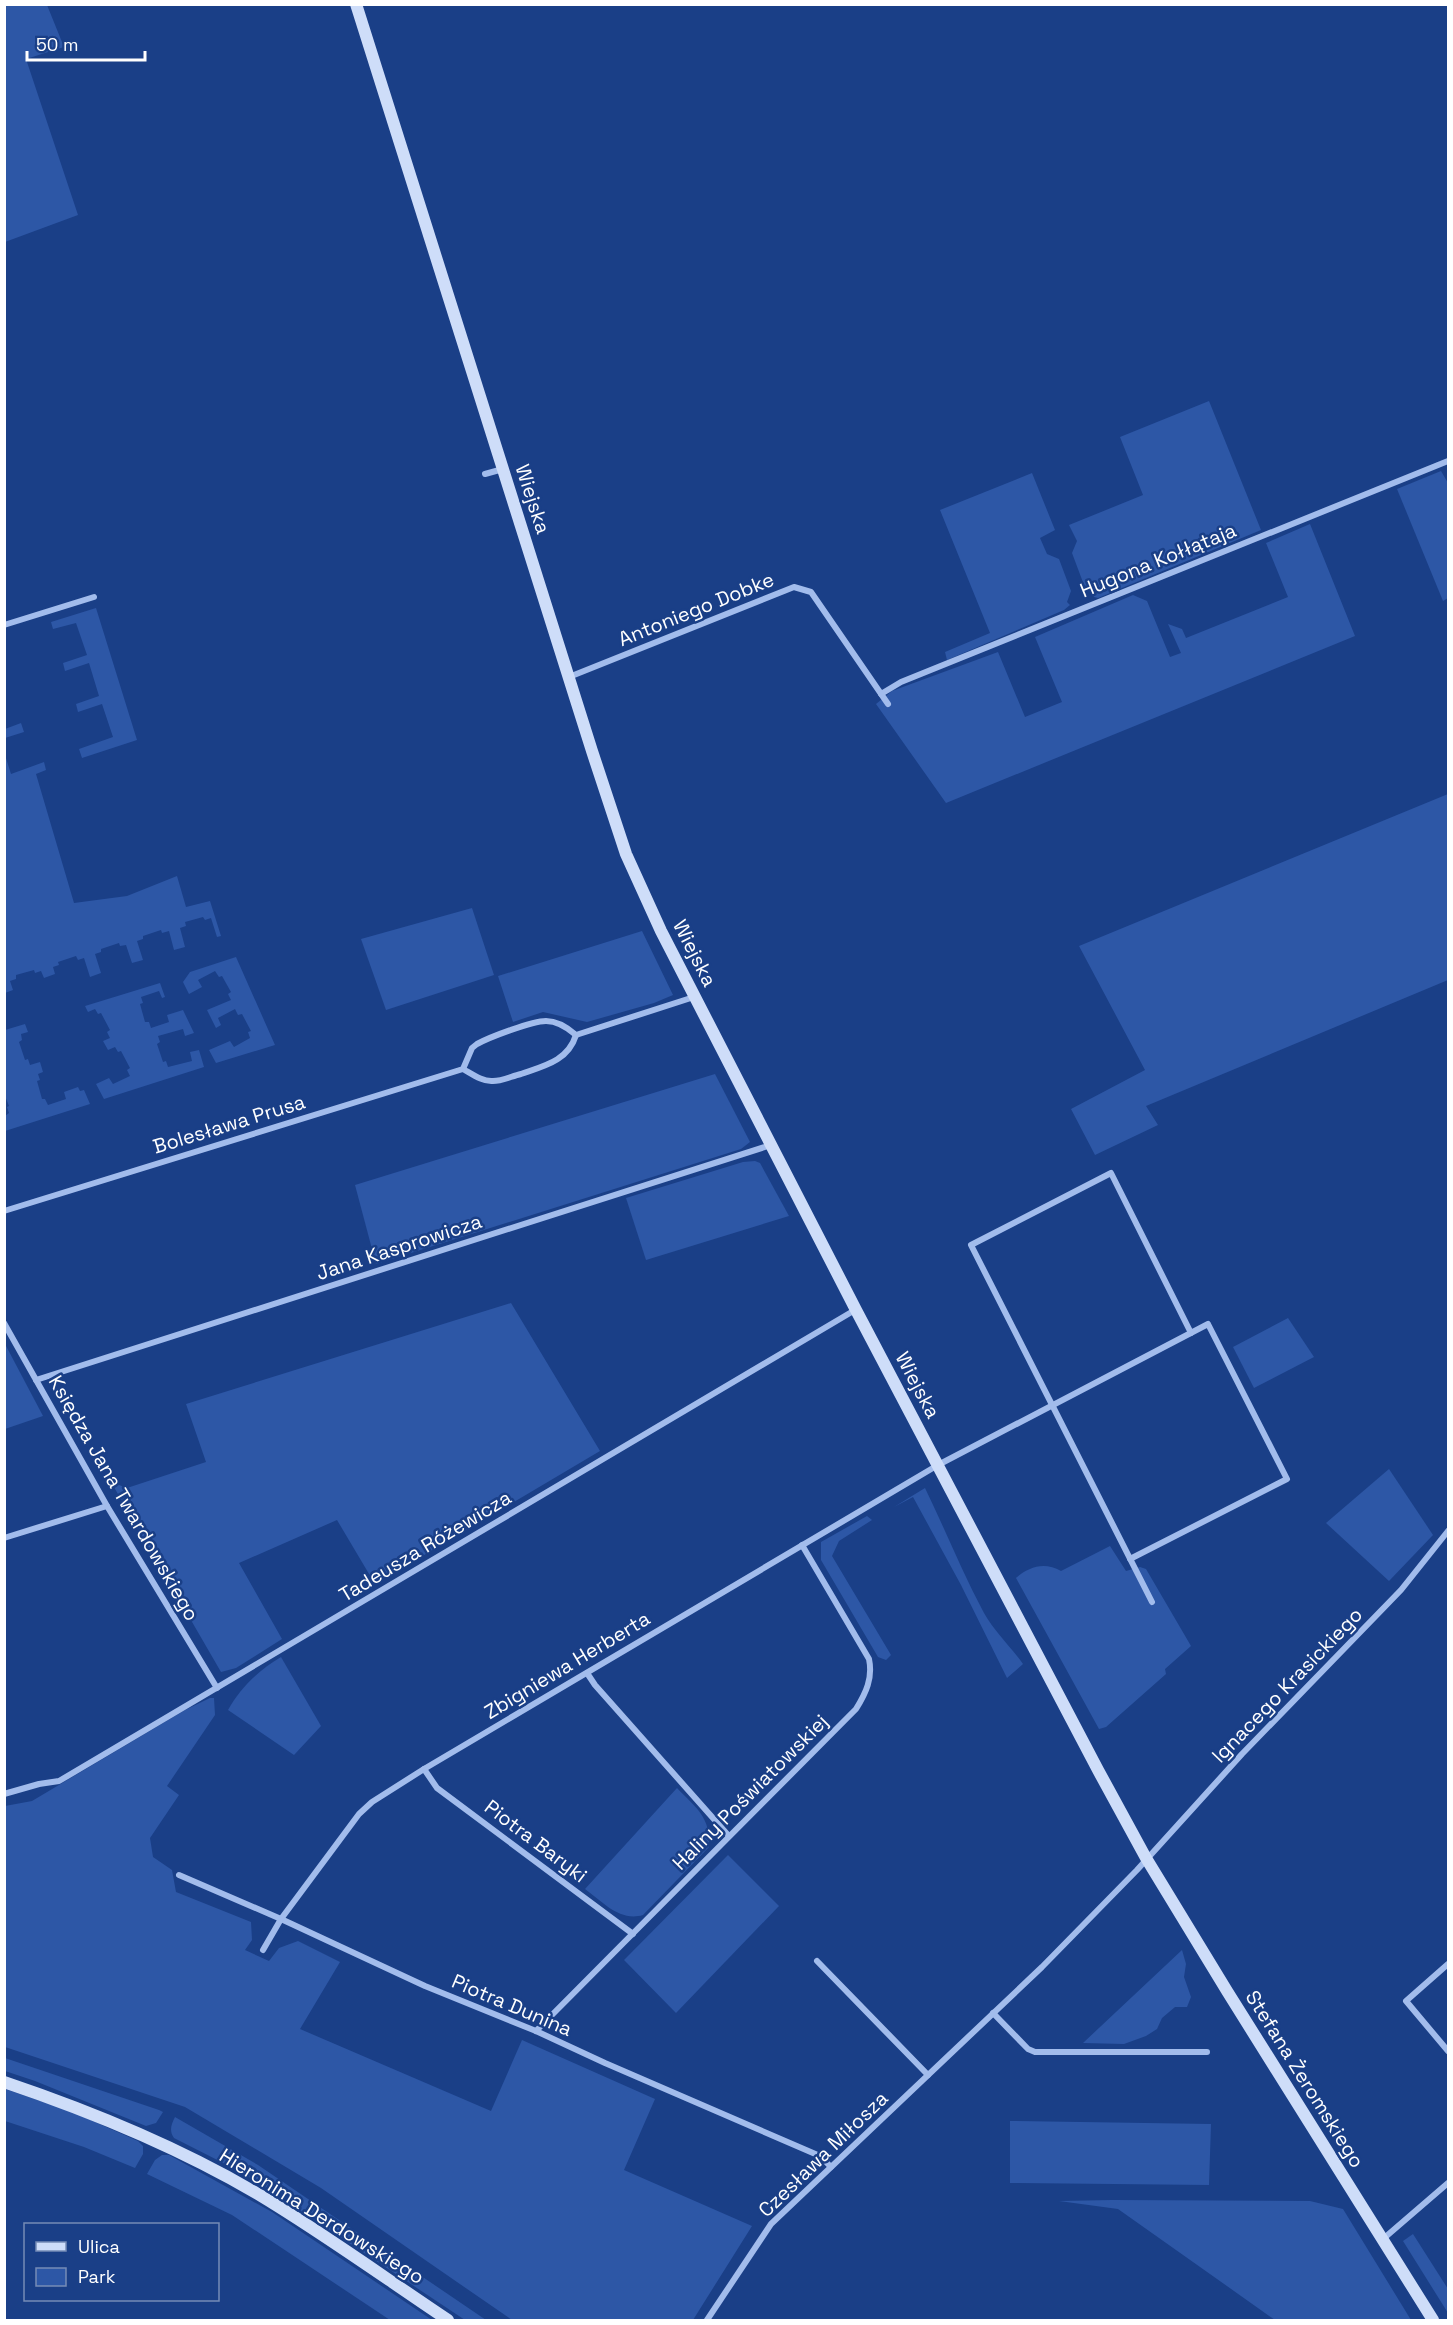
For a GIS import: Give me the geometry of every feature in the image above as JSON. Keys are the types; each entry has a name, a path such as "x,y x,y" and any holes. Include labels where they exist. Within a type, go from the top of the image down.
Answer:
{"street":[{"name":"Wiejska","path":"356,4 626,854 661,931 856,1310 1146,1858"},
{"name":"Hugona Kołłątaja","path":"881,694 901,682 1449,461"},
{"path":"485,474 503,468"},
{"name":"Antoniego Dobke","path":"569,677 794,587 811,592 888,704"},
{"path":"4,625 94,597"},
{"path":"576,1035 695,996"},
{"path":"538,1022 556,1023 576,1035 573,1045 559,1059 547,1066 502,1080 485,1080 463,1069 472,1048 477,1044 538,1022"},
{"name":"Bolesława Prusa","path":"4,1211 463,1069"},
{"name":"Jana Kasprowicza","path":"36,1380 771,1145"},
{"path":"1130,1559 1287,1479 1208,1324 1191,1334 1111,1173 971,1245 1052,1406 1130,1559 1152,1602"},
{"name":"Tadeusza Różewicza","path":"4,1794 59,1781 856,1310"},
{"name":"Księdza Jana Twardowskiego","path":"4,1323 107,1506 217,1688"},
{"name":"Zbigniewa Herberta","path":"263,1950 281,1919 359,1814 372,1802 938,1464 1191,1334"},
{"path":"4,1538 107,1506"},
{"name":"Ignacego Krasickiego","path":"1146,1858 1250,1746 1401,1590 1449,1531"},
{"name":"Haliny Poświatowskiej","path":"536,2031 728,1835 856,1709 863,1698 871,1676 869,1659 802,1545"},
{"path":"587,1673 595,1685 728,1835"},
{"name":"Piotra Baryki","path":"424,1769 437,1788 633,1934"},
{"name":"Czesława Miłosza","path":"707,2320 771,2224 1042,1967 1146,1858"},
{"name":"Stefana Żeromskiego","path":"1146,1858 1433,2320"},
{"name":"Piotra Dunina","path":"179,1875 281,1919 425,1986 536,2031 605,2064 820,2156 831,2167"},
{"path":"817,1961 928,2075"},
{"path":"1449,1964 1406,2001 1449,2050"},
{"path":"993,2013 1028,2049 1035,2052 1207,2052"},
{"name":"Hieronima Derdowskiego","path":"4,2082 73,2105 147,2136 206,2165 301,2221 448,2320"},
{"path":"1383,2239 1449,2183"}],"green space":[{"path":"5,4 47,5 64,47 26,59 78,215 5,242"},
{"path":"1209,401 1261,530 1098,598 1094,597 1091,592 1095,590 1084,585 1072,553 1077,541 1069,525 1143,495 1120,437"},
{"path":"1441,471 1448,483 1448,598 1443,601 1397,489"},
{"path":"1032,473 1055,530 1040,538 1047,554 1059,559 1071,591 1067,602 1070,605 1064,610 947,660 945,652 990,633 940,510"},
{"path":"1310,524 1355,636 946,803 876,704 892,691 998,652 1025,717 1062,702 1035,637 1133,595 1147,601 1170,657 1181,653 1168,624 1182,629 1186,638 1288,597 1266,543"},
{"path":"96,608 137,740 82,758 79,749 113,737 102,704 78,712 76,704 99,696 89,663 65,671 63,663 87,655 76,623 53,629 51,622"},
{"path":"21,723 24,732 5,738 5,729"},
{"path":"5,755 11,774 44,762 46,770 36,774 74,903 127,896 177,876 186,907 210,901 221,936 217,937 211,918 205,920 203,917 185,922 186,926 180,928 185,947 174,950 169,931 162,933 161,930 143,936 143,939 137,941 143,960 132,963 126,945 120,946 119,943 101,949 101,952 95,954 101,973 90,977 84,958 78,960 76,956 58,962 59,965 53,967 55,974 44,978 41,971 35,973 34,970 16,975 16,979 10,981 13,990 5,993"},
{"path":"1448,794 1448,980 1146,1106 1158,1125 1095,1155 1071,1109 1145,1070 1079,946"},
{"path":"472,908 494,975 386,1010 361,939"},
{"path":"642,931 673,995 654,1003 587,1022 543,1012 513,1022 498,976"},
{"path":"236,957 275,1045 216,1063 209,1050 230,1041 234,1047 250,1038 248,1032 251,1031 242,1014 238,1015 235,1009 218,1018 221,1025 216,1028 207,1010 231,1000 228,994 231,992 222,976 219,977 215,971 198,980 202,987 189,994 183,982 190,972"},
{"path":"160,983 165,997 162,998 159,991 141,997 143,1003 140,1004 145,1022 149,1022 151,1028 169,1022 167,1015 183,1010 194,1033 185,1036 183,1029 158,1036 160,1042 157,1044 163,1062 166,1061 168,1067 192,1061 190,1052 199,1050 204,1067 104,1099 96,1084 109,1078 113,1084 130,1076 127,1070 130,1068 121,1051 118,1052 115,1047 108,1050 103,1041 110,1038 107,1032 110,1030 101,1013 98,1014 95,1009 88,1012 85,1006"},
{"path":"25,1024 28,1032 21,1034 22,1040 19,1042 25,1060 28,1059 30,1065 40,1062 43,1072 38,1074 40,1080 37,1081 42,1099 45,1099 48,1105 66,1099 64,1092 78,1087 80,1091 84,1090 90,1104 5,1131 5,1116 9,1113 7,1107 9,1106 5,1096 5,1030"},
{"path":"715,1074 750,1142 741,1149 376,1264 355,1185"},
{"path":"743,1162 760,1163 789,1216 646,1260 626,1198"},
{"path":"511,1303 600,1451 375,1584 337,1520 239,1563 282,1639 236,1668 221,1672 111,1482 127,1488 206,1462 186,1404"},
{"path":"1288,1318 1314,1357 1254,1388 1233,1347"},
{"path":"5,1344 43,1416 4,1429"},
{"path":"1389,1469 1433,1535 1389,1581 1326,1523"},
{"path":"925,1488 984,1613 1023,1664 1007,1678 961,1585 913,1497 894,1507"},
{"path":"867,1516 872,1520 839,1541 832,1556 891,1655 886,1660 878,1657 821,1560 821,1542"},
{"path":"1110,1546 1126,1571 1140,1567 1146,1569 1191,1646 1165,1669 1166,1674 1106,1727 1099,1729 1016,1578 1032,1568 1043,1566 1061,1571"},
{"path":"281,1657 321,1726 294,1755 228,1710 251,1680"},
{"path":"214,1698 215,1715 167,1786 179,1795 150,1838 153,1857 172,1870 176,1892 251,1922 252,1940 245,1950 269,1961 279,1948 298,1941 340,1962 300,2029 491,2111 522,2040 655,2099 624,2170 752,2226 693,2320 512,2320 321,2188 185,2107 5,2047 5,1806 32,1801 185,1710"},
{"path":"677,1788 705,1820 709,1847 643,1915 627,1916 612,1910 585,1889"},
{"path":"728,1855 779,1906 676,2013 624,1960"},
{"path":"1182,1950 1186,1964 1184,1977 1191,1997 1187,2007 1175,2007 1162,2018 1157,2029 1146,2036 1124,2044 1083,2043"},
{"path":"5,2058 163,2112 156,2123 146,2126 5,2071"},
{"path":"5,2089 70,2111 138,2141 143,2146 143,2154 135,2168 84,2147 5,2121"},
{"path":"175,2117 258,2165 486,2320 465,2320 265,2187 174,2138 171,2128"},
{"path":"1010,2121 1211,2124 1209,2185 1010,2183"},
{"path":"162,2155 169,2155 272,2212 432,2320 390,2320 232,2215 147,2174 155,2160"},
{"path":"1059,2201 1310,2201 1343,2209 1411,2320 1275,2320 1118,2209"},
{"path":"1413,2234 1448,2289 1448,2313 1403,2241"}]}
